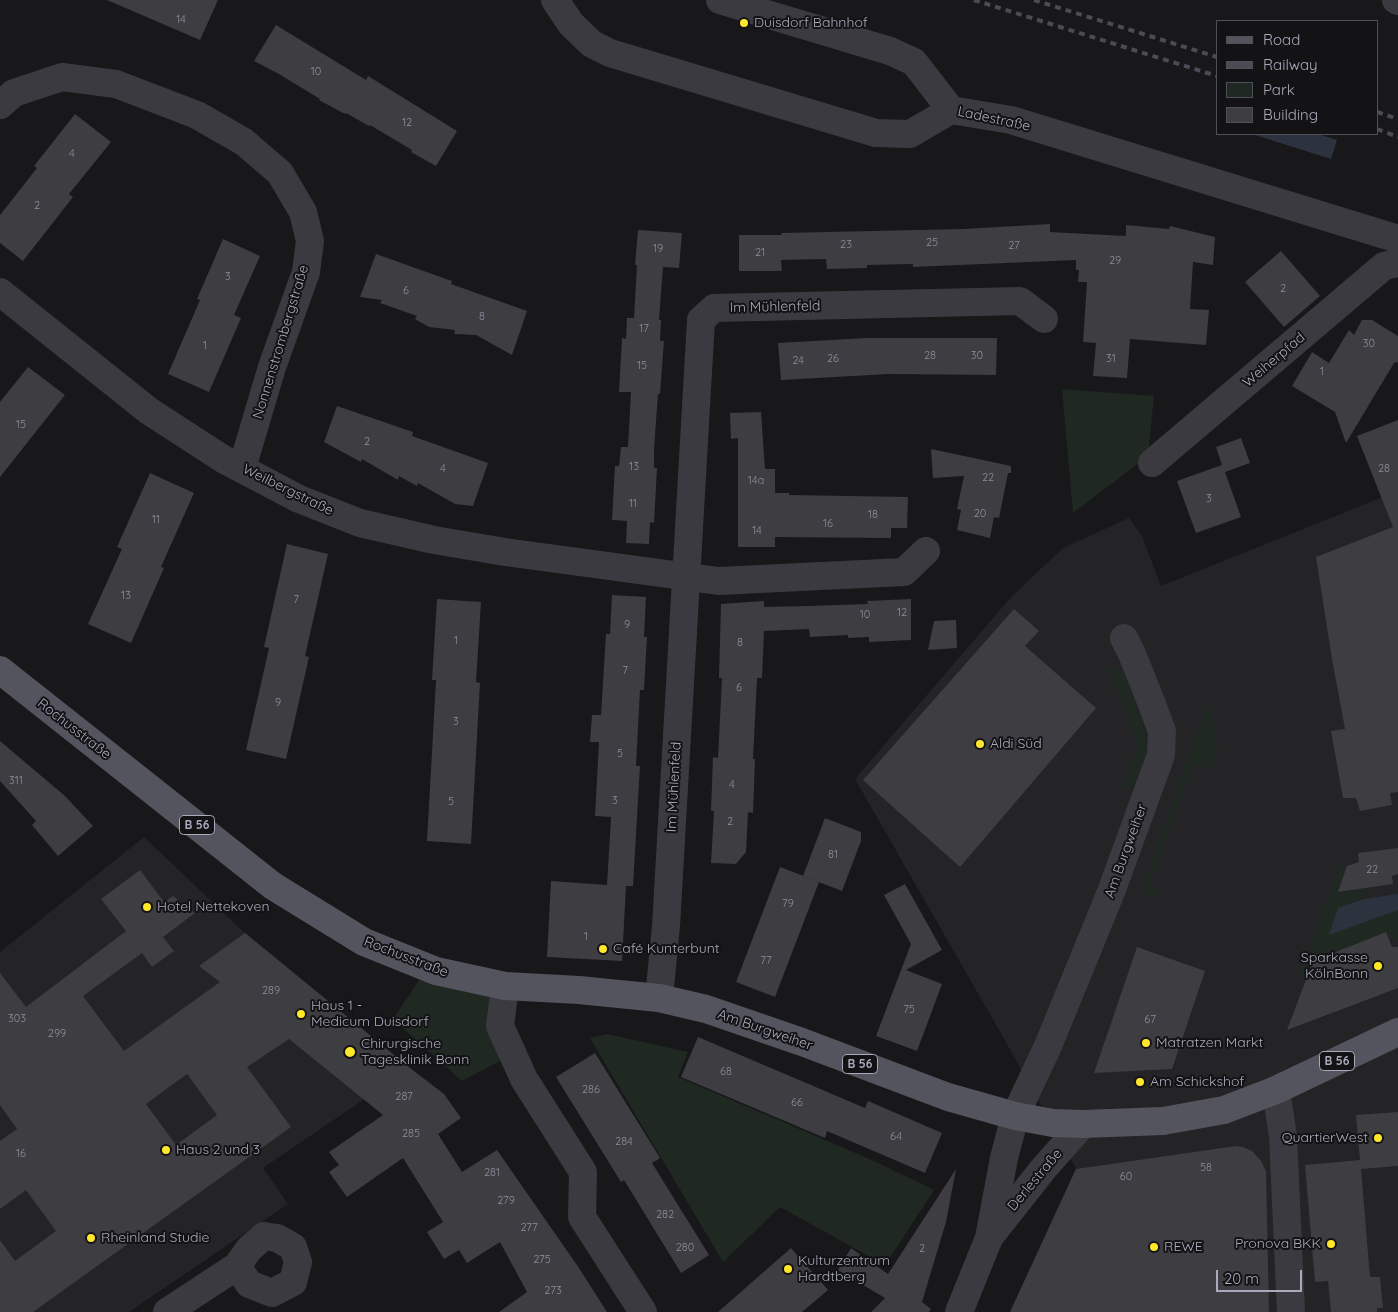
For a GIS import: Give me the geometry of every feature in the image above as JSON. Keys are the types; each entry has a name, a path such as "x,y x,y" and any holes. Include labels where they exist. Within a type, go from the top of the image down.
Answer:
{"main road":[{"name":"Rochusstraße","path":"0,670 273,886 364,942 436,970 505,986"},
{"name":"Am Burgweiher","path":"505,986 579,990 659,998 706,1009 802,1042 948,1097 1015,1116 1053,1123 1083,1124 1163,1121 1224,1110 1276,1090 1398,1032"}],"street":[{"name":"Ladestraße","path":"555,0 571,24 592,44 610,53 876,133 910,134 952,110 1011,120 1398,238"},
{"path":"720,0 890,51 914,62 952,110"},
{"name":"Nonnenstrombergstraße","path":"0,105 14,93 62,77 116,84 197,114 244,142 280,173 303,212 310,241 306,272 272,367 242,468"},
{"name":"Weiherpfad","path":"1152,463 1384,266 1398,263"},
{"name":"Weilbergstraße","path":"0,292 149,410 223,459 299,499 360,523 434,540 505,552 686,576"},
{"name":"Im Mühlenfeld","path":"659,998 666,926 701,320 714,308 1020,301 1044,319"},
{"path":"686,576 719,581 904,572 926,552"},
{"name":"Am Burgweiher","path":"1015,1116 1048,1046 1111,892 1161,755 1162,731 1124,638"},
{"path":"505,986 500,1026 524,1079 583,1172 582,1217 643,1312"},
{"path":"1276,1090 1283,1136 1291,1312"},
{"name":"Derlestraße","path":"959,1312 989,1238 1004,1158 1015,1116"},
{"name":"Derlestraße","path":"989,1238 1044,1168 1083,1124"},
{"path":"167,1312 237,1266"}],"shaded area":[{"path":"1398,491 1398,1312 1010,1312 1076,1168 855,779 1012,596 1063,548 1129,518 1142,536 1161,586"},
{"path":"144,837 245,933 410,1068 263,1168 288,1204 129,1312 0,1312 0,952"}],"green space":[{"path":"1062,389 1154,396 1148,456 1073,513"},
{"path":"1107,665 1124,670 1143,726 1147,744 1146,752 1132,787 1123,786 1138,744"},
{"path":"1212,702 1218,753 1211,769 1193,763 1149,886 1160,889 1157,896 1142,892 1201,720"},
{"path":"1347,866 1337,896 1362,887 1364,899 1338,908 1330,935 1398,910 1398,939 1389,940 1386,932 1311,961 1304,978 1299,977 1338,869"},
{"path":"422,976 495,997 504,1059 462,1081 393,1019"},
{"path":"607,1034 688,1052 678,1077 874,1161 934,1190 885,1265 780,1207 723,1262 590,1038"}],"water":[{"path":"1255,135 1321,135 1337,140 1331,159"},
{"path":"1398,894 1398,910 1329,935 1338,908 1364,899"}],"building":[{"path":"107,0 218,0 200,40"},
{"path":"276,25 366,80 368,76 457,131 436,166 370,125 319,100 279,74 254,61"},
{"path":"75,114 111,142 69,194 73,197 23,261 0,243 0,215 37,168 34,166"},
{"path":"1050,224 1050,232 1126,236 1126,225 1169,229 1170,226 1215,237 1213,265 1193,262 1190,309 1209,310 1206,345 1130,339 1127,378 1093,376 1096,343 1083,342 1087,282 1078,282 1079,270 1076,270 1076,260 913,267 913,264 867,265 867,268 827,269 826,259 781,260 782,271 739,271 739,235 963,229"},
{"path":"638,230 682,233 679,268 663,267 659,320 661,320 660,341 664,341 654,449 654,468 657,468 654,523 650,522 649,544 626,543 627,521 612,520 615,466 619,466 621,447 628,447 631,392 619,392 622,338 626,339 627,318 634,318"},
{"path":"223,239 260,256 234,315 241,318 209,392 168,374 200,300 197,299"},
{"path":"1281,251 1320,296 1284,327 1245,282"},
{"path":"376,254 452,281 451,284 527,311 512,355 476,335 454,334 455,330 429,327 415,319 417,316 380,303 382,300 360,297"},
{"path":"1362,320 1372,320 1398,336 1398,362 1394,363 1346,443 1335,412 1292,386 1312,352 1329,363 1349,330 1354,335"},
{"path":"866,338 997,338 996,375 889,374 781,380 778,343"},
{"path":"28,367 65,395 0,477 0,402"},
{"path":"337,406 413,432 412,436 488,463 473,506 455,504 418,483 417,486 399,476 398,480 362,459 361,462 324,442"},
{"path":"761,412 765,469 775,469 775,493 789,493 789,495 908,497 907,528 891,528 891,538 775,537 775,547 738,547 738,438 731,439 730,413"},
{"path":"1398,420 1398,792 1390,793 1392,805 1360,811 1356,798 1343,798 1331,731 1345,729 1316,557 1393,527 1357,436"},
{"path":"1241,438 1250,463 1225,472 1241,517 1196,533 1177,481 1222,465 1216,447"},
{"path":"931,449 1011,466 1011,473 1008,473 999,518 994,517 990,538 957,530 961,510 957,509 964,476 933,478"},
{"path":"150,473 194,493 161,567 164,568 131,643 88,624 122,549 117,547"},
{"path":"287,544 328,554 305,656 309,657 286,759 246,750 269,648 264,647"},
{"path":"612,595 646,597 644,637 647,637 644,690 640,690 636,766 640,766 633,886 626,886 622,961 547,957 551,881 607,885 611,817 595,816 599,742 590,742 592,715 601,715 606,634 610,634"},
{"path":"437,599 481,602 476,682 480,683 471,844 427,841 436,680 432,680"},
{"path":"911,599 911,640 869,642 869,637 848,638 848,635 810,637 809,629 764,631 762,678 757,678 753,759 755,759 753,813 748,812 746,852 736,864 711,863 714,811 711,811 713,757 718,758 722,678 719,678 721,604 764,601 764,607 808,606 868,604 867,601"},
{"name":"Aldi Süd","path":"1014,609 1039,631 1025,646 1096,708 960,867 863,780"},
{"path":"956,620 957,648 928,650 934,621"},
{"path":"0,741 65,796 93,826 58,856 32,825 36,821 0,781"},
{"path":"825,818 861,832 861,841 842,891 803,876"},
{"path":"1398,848 1398,874 1392,876 1393,884 1338,892 1347,866 1359,862 1358,853"},
{"path":"780,867 819,882 775,997 736,982"},
{"path":"140,870 164,902 173,896 195,913 163,937 174,951 152,967 142,953 83,996 124,1051 220,982 199,966 245,933 444,1094 461,1118 438,1134 462,1172 497,1150 579,1268 607,1312 499,1312 527,1292 500,1242 467,1263 459,1250 444,1259 427,1232 443,1222 403,1158 347,1197 329,1172 339,1165 329,1152 383,1115 289,1039 247,1067 291,1127 33,1312 0,1312 0,1240 15,1261 56,1231 26,1190 0,1209 0,1141 17,1129 0,1105 0,973 26,1007 126,931 101,899","holes":["187,1074 217,1115 176,1145 146,1104"]},
{"path":"905,884 942,950 906,970 942,984 917,1051 876,1036 911,944 884,895"},
{"path":"1386,932 1392,947 1398,947 1398,988 1287,1030 1313,961"},
{"path":"1137,947 1205,971 1172,1069 1094,1073"},
{"path":"698,1037 865,1108 868,1101 942,1133 925,1173 827,1131 825,1138 681,1077"},
{"path":"595,1053 660,1158 652,1163 709,1255 681,1273 624,1180 621,1182 556,1077"},
{"path":"1398,1112 1398,1166 1361,1169 1370,1277 1380,1277 1383,1308 1377,1308 1377,1312 1331,1312 1328,1281 1315,1282 1305,1165 1360,1160 1356,1115"},
{"name":"REWE","path":"1236,1146 1252,1151 1261,1161 1266,1171 1269,1312 1010,1312 1076,1169"},
{"path":"956,1169 946,1222 922,1302 931,1309 929,1312 871,1312 885,1298 838,1270 851,1248 888,1274"},
{"name":"Kulturzentrum Hardtberg","path":"791,1248 828,1290 802,1312 718,1312"}],"railway":[{"path":"974,0 1216,76"},
{"path":"1034,0 1216,57"},
{"path":"1378,112 1398,119"},
{"path":"1378,129 1398,137"}],"place":[{"name":"Duisdorf Bahnhof","path":"744,23"},
{"name":"Aldi Süd","path":"980,744"},
{"name":"Hotel Nettekoven","path":"147,907"},
{"name":"Café Kunterbunt","path":"603,949"},
{"name":"Sparkasse KölnBonn","path":"1378,966"},
{"name":"Haus 1 - Medicum Duisdorf","path":"301,1014"},
{"name":"Matratzen Markt","path":"1146,1043"},
{"name":"Chirurgische Tagesklinik Bonn","path":"350,1052"},
{"name":"Am Schickshof","path":"1140,1082"},
{"name":"QuartierWest","path":"1378,1138"},
{"name":"Haus 2 und 3","path":"166,1150"},
{"name":"Rheinland Studie","path":"91,1238"},
{"name":"Pronova BKK","path":"1331,1244"},
{"name":"REWE","path":"1154,1247"},
{"name":"Kulturzentrum Hardtberg","path":"788,1269"}]}
